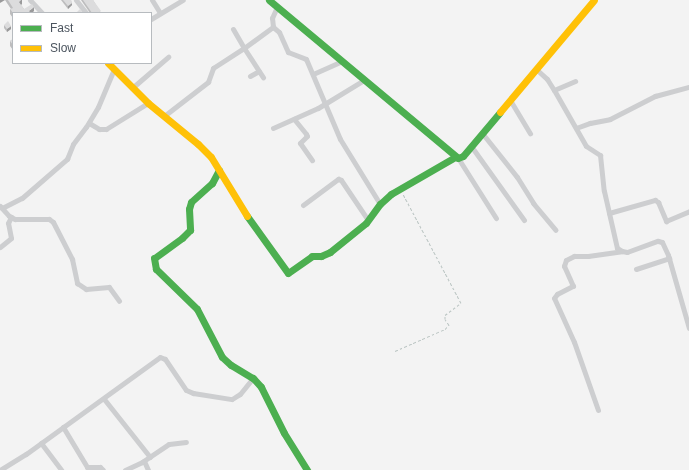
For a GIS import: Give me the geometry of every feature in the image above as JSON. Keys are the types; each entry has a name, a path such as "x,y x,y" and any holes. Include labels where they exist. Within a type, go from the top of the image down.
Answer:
{"street":[{"path":"30,0 41,12"},
{"path":"76,0 85,12"},
{"path":"152,0 160,13"},
{"path":"152,18 184,0"},
{"path":"269,0 457,157 496,218"},
{"path":"109,64 148,103 198,144 211,158 241,208 288,272 293,271 312,256 321,256 330,252 368,220 380,204 399,188 457,157 471,146 594,0"},
{"path":"277,7 272,18 273,27 278,32 288,52 306,59 340,139 380,204"},
{"path":"164,116 208,82 213,68 273,27"},
{"path":"233,30 264,77"},
{"path":"132,88 168,57"},
{"path":"313,74 342,61"},
{"path":"114,69 89,123 73,144 67,159 62,165 22,198 1,207 11,217 21,220 43,218 49,219 53,222 72,259 77,283 86,290 109,287 119,301"},
{"path":"536,69 547,79 586,146 600,155 604,191 617,248 622,251"},
{"path":"250,76 259,71"},
{"path":"273,128 325,104 364,80"},
{"path":"554,90 575,81"},
{"path":"576,128 590,123 607,120 654,96 689,87"},
{"path":"510,100 530,133"},
{"path":"89,123 100,129 106,129 148,103"},
{"path":"294,119 307,136 300,143 312,160"},
{"path":"482,133 513,172 530,199 556,230"},
{"path":"471,146 524,220"},
{"path":"219,170 212,183 192,202 189,209 191,224 190,230 182,238 157,255 154,262 158,273 202,316 214,344 222,357 231,365 253,378 261,387 284,433 307,470"},
{"path":"303,205 338,179 341,180 368,220"},
{"path":"609,213 655,200 658,202 666,221 689,211"},
{"path":"0,247 12,238 8,223 11,217"},
{"path":"598,410 579,356 554,298 557,294 573,286 564,266 566,260 574,256 588,256 631,251 660,241 664,245 669,258 689,328"},
{"path":"636,269 669,258"},
{"path":"0,470 63,428 160,357 165,359 186,390 193,393 232,399 240,394 253,378"},
{"path":"104,399 150,456"},
{"path":"63,428 86,465 90,469 100,467 103,470"},
{"path":"124,470 144,461 170,444 186,442"},
{"path":"41,443 61,470"},
{"path":"144,461 148,470"}],"path":[{"path":"395,351 445,329 449,325 445,319 445,315 461,303 399,188"}],"building":[{"path":"8,0 21,0 19,2 24,9 32,4 34,7 29,11 30,12 12,12 10,9 13,8"},
{"path":"63,0 71,0 72,3 68,6"},
{"path":"83,0 93,0 101,11 91,12"},
{"path":"8,21 11,26 7,29 4,25"}],"traffic: fast":[{"path":"269,0 458,158 463,156 500,112"},
{"path":"247,216 288,273 312,256 321,256 330,252 366,223 380,204 391,194 455,157"},
{"path":"219,170 212,183 191,202 189,209 190,230 182,238 154,258 156,269 197,309 222,357 231,365 253,378 261,387 284,433 307,470"}],"traffic: slow":[{"path":"500,112 594,0"},
{"path":"109,64 148,103 198,144 211,157 247,216"}]}
